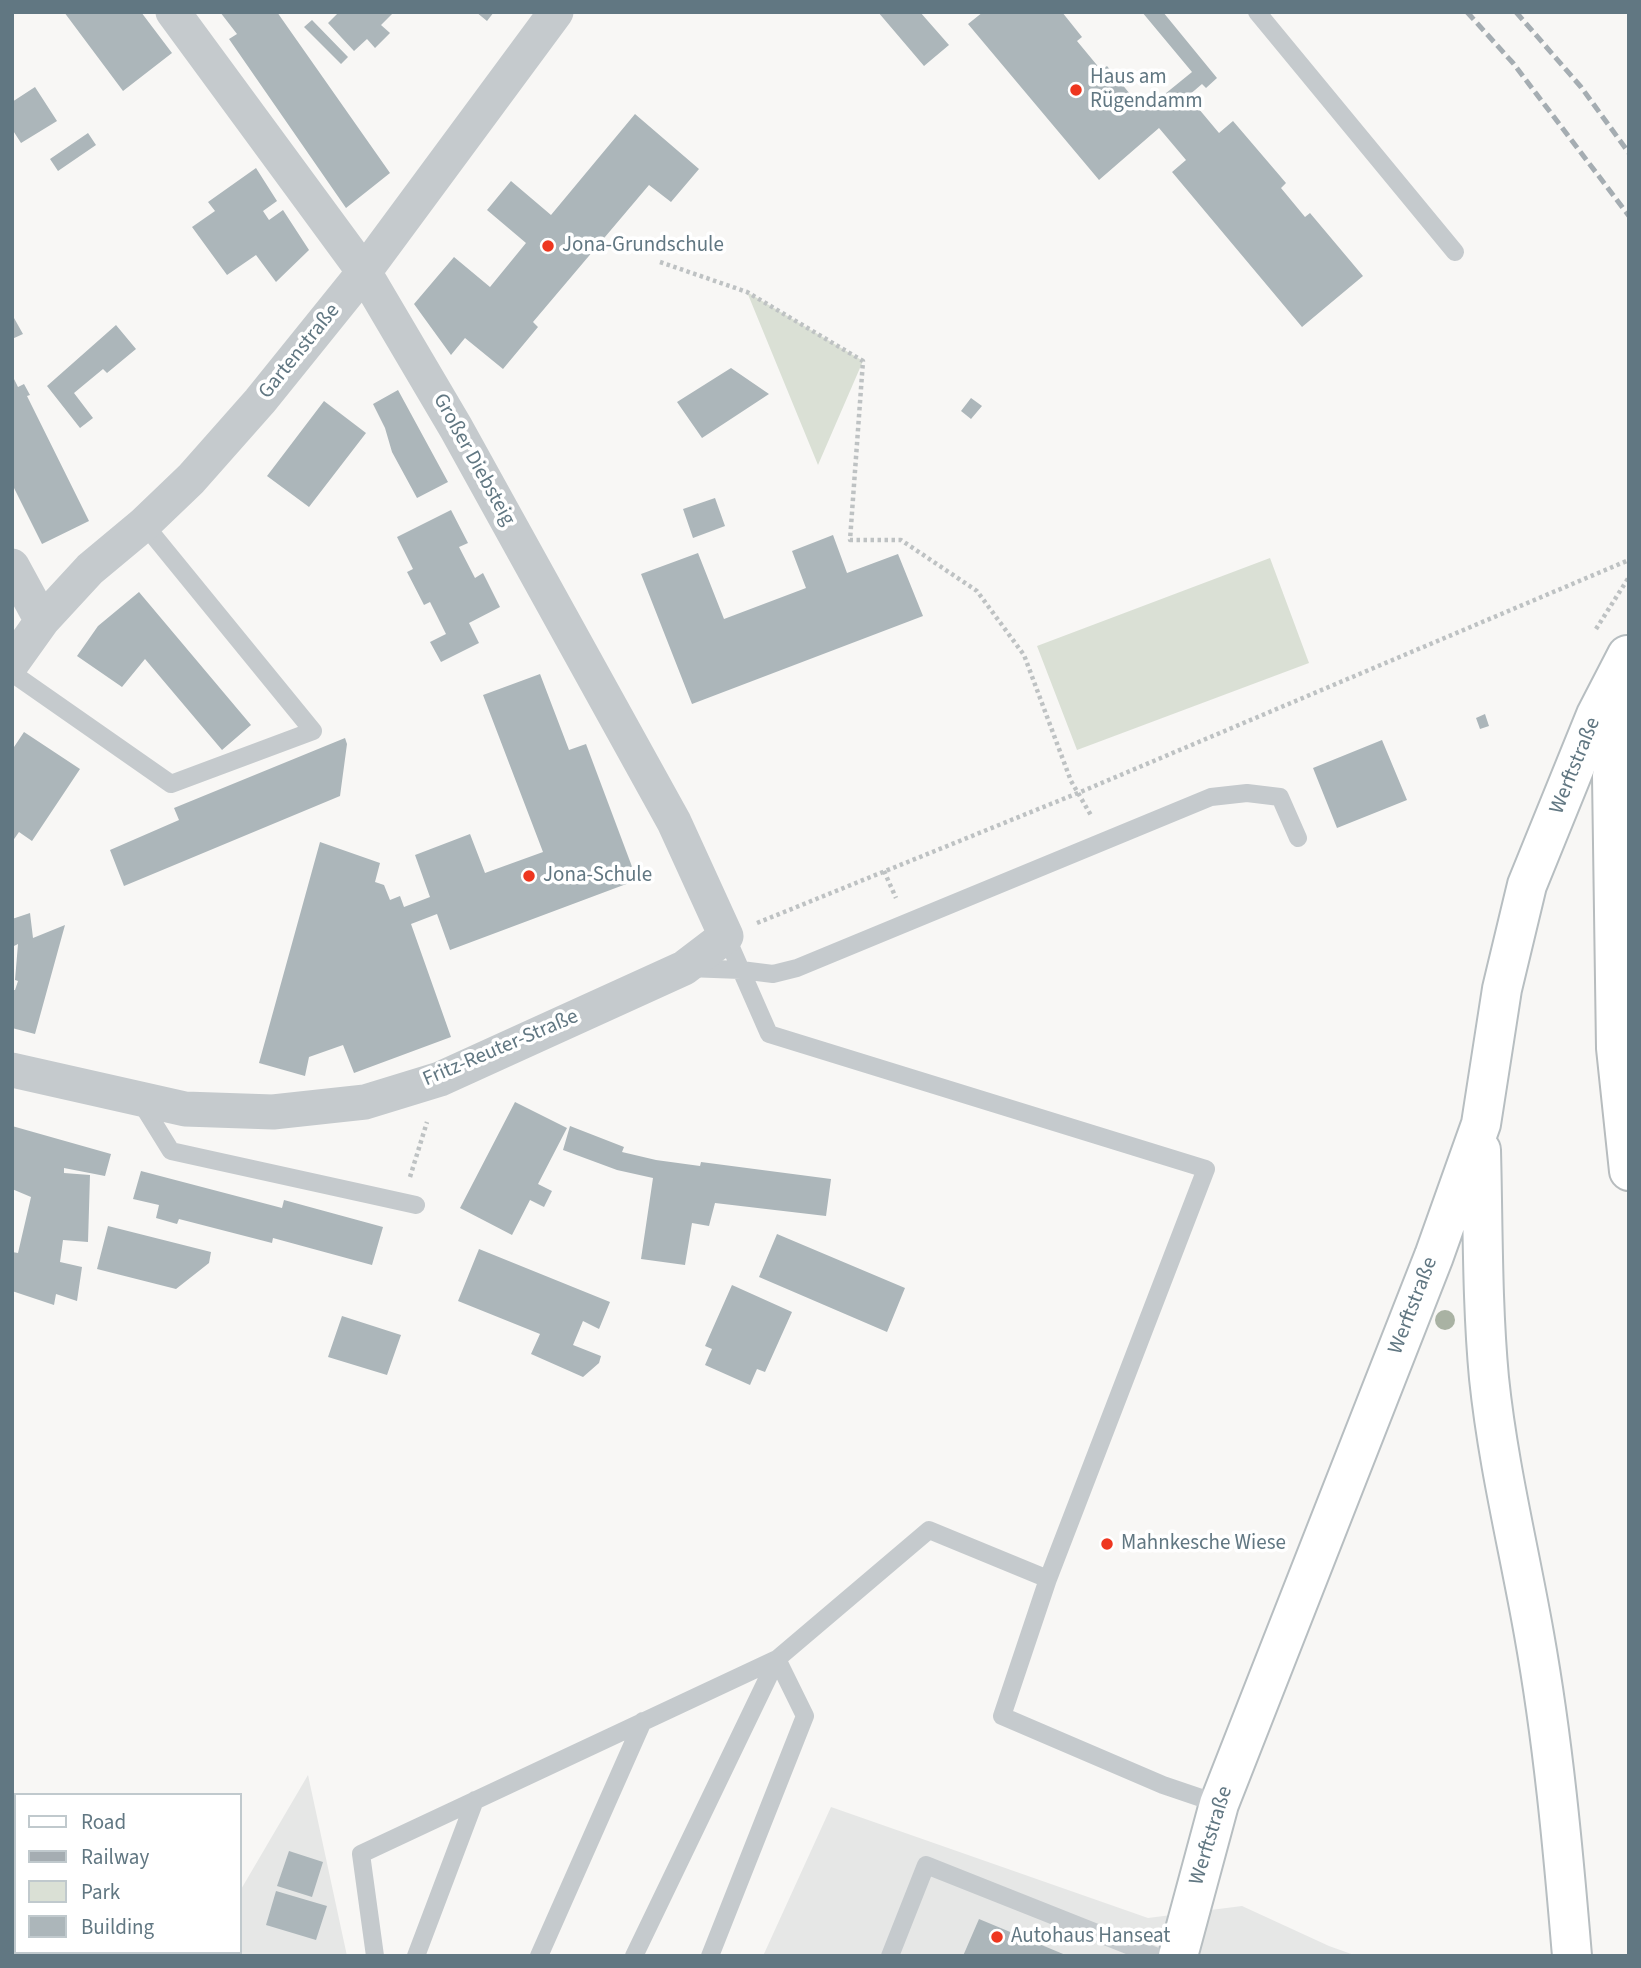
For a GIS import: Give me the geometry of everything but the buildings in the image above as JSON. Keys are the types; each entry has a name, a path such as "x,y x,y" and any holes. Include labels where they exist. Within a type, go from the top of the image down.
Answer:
{"main road":[{"name":"Werftstraße","path":"1178,1956 1219,1804 1434,1256 1481,1124 1502,989 1527,884 1596,715 1629,653"},
{"path":"1629,664 1612,776 1616,1048 1629,1171"},
{"path":"1481,1124 1485,1327 1489,1377 1506,1492 1544,1692 1564,1859 1572,1956"}],"street":[{"name":"Großer Diebsteig","path":"173,12 364,272 456,428 674,822 726,936"},
{"name":"Gartenstraße","path":"12,663 42,621 90,569 144,524 191,479 243,421 364,272 556,12"},
{"path":"12,566 42,621"},
{"name":"Fritz-Reuter-Straße","path":"12,1070 185,1110 273,1112 365,1101 440,1079 684,968 726,936"}],"lane":[{"path":"1257,12 1455,252"},
{"path":"12,673 171,784 313,731 144,524"},
{"path":"684,968 773,974 797,968 1211,797 1247,793 1280,797 1298,838"},
{"path":"726,936 769,1034 1206,1169 1048,1579 1002,1716 1163,1785 1219,1804"},
{"path":"140,1101 171,1151 409,1203"},
{"path":"375,1956 361,1854 777,1659 929,1530 1048,1579"},
{"path":"635,1956 777,1659"},
{"path":"710,1956 805,1716 777,1659"},
{"path":"539,1956 643,1721"},
{"path":"416,1956 475,1800"},
{"path":"890,1956 926,1865 1155,1956"}],"path":[{"path":"660,262 747,292 863,361 850,540 901,540 976,591 1024,655 1071,781 1106,839"},
{"path":"726,936 1078,793 1629,560"},
{"path":"409,1203 440,1079"}],"shaded area":[{"path":"308,1775 347,1956 201,1956 242,1954 242,1888"},
{"path":"831,1807 1148,1918 1242,1906 1357,1956 763,1956"}],"green space":[{"path":"747,292 863,361 818,465"},
{"path":"1270,558 1309,663 1077,750 1037,646"}],"railway":[{"path":"1467,12 1513,63 1629,216"},
{"path":"1516,12 1581,87 1629,153"}],"place":[{"name":"Haus am Rügendamm","path":"1076,90"},
{"name":"Jona-Grundschule","path":"548,246"},
{"name":"Jona-Schule","path":"529,876"},
{"name":"Mahnkesche Wiese","path":"1107,1544"},
{"name":"Autohaus Hanseat","path":"997,1937"}]}
